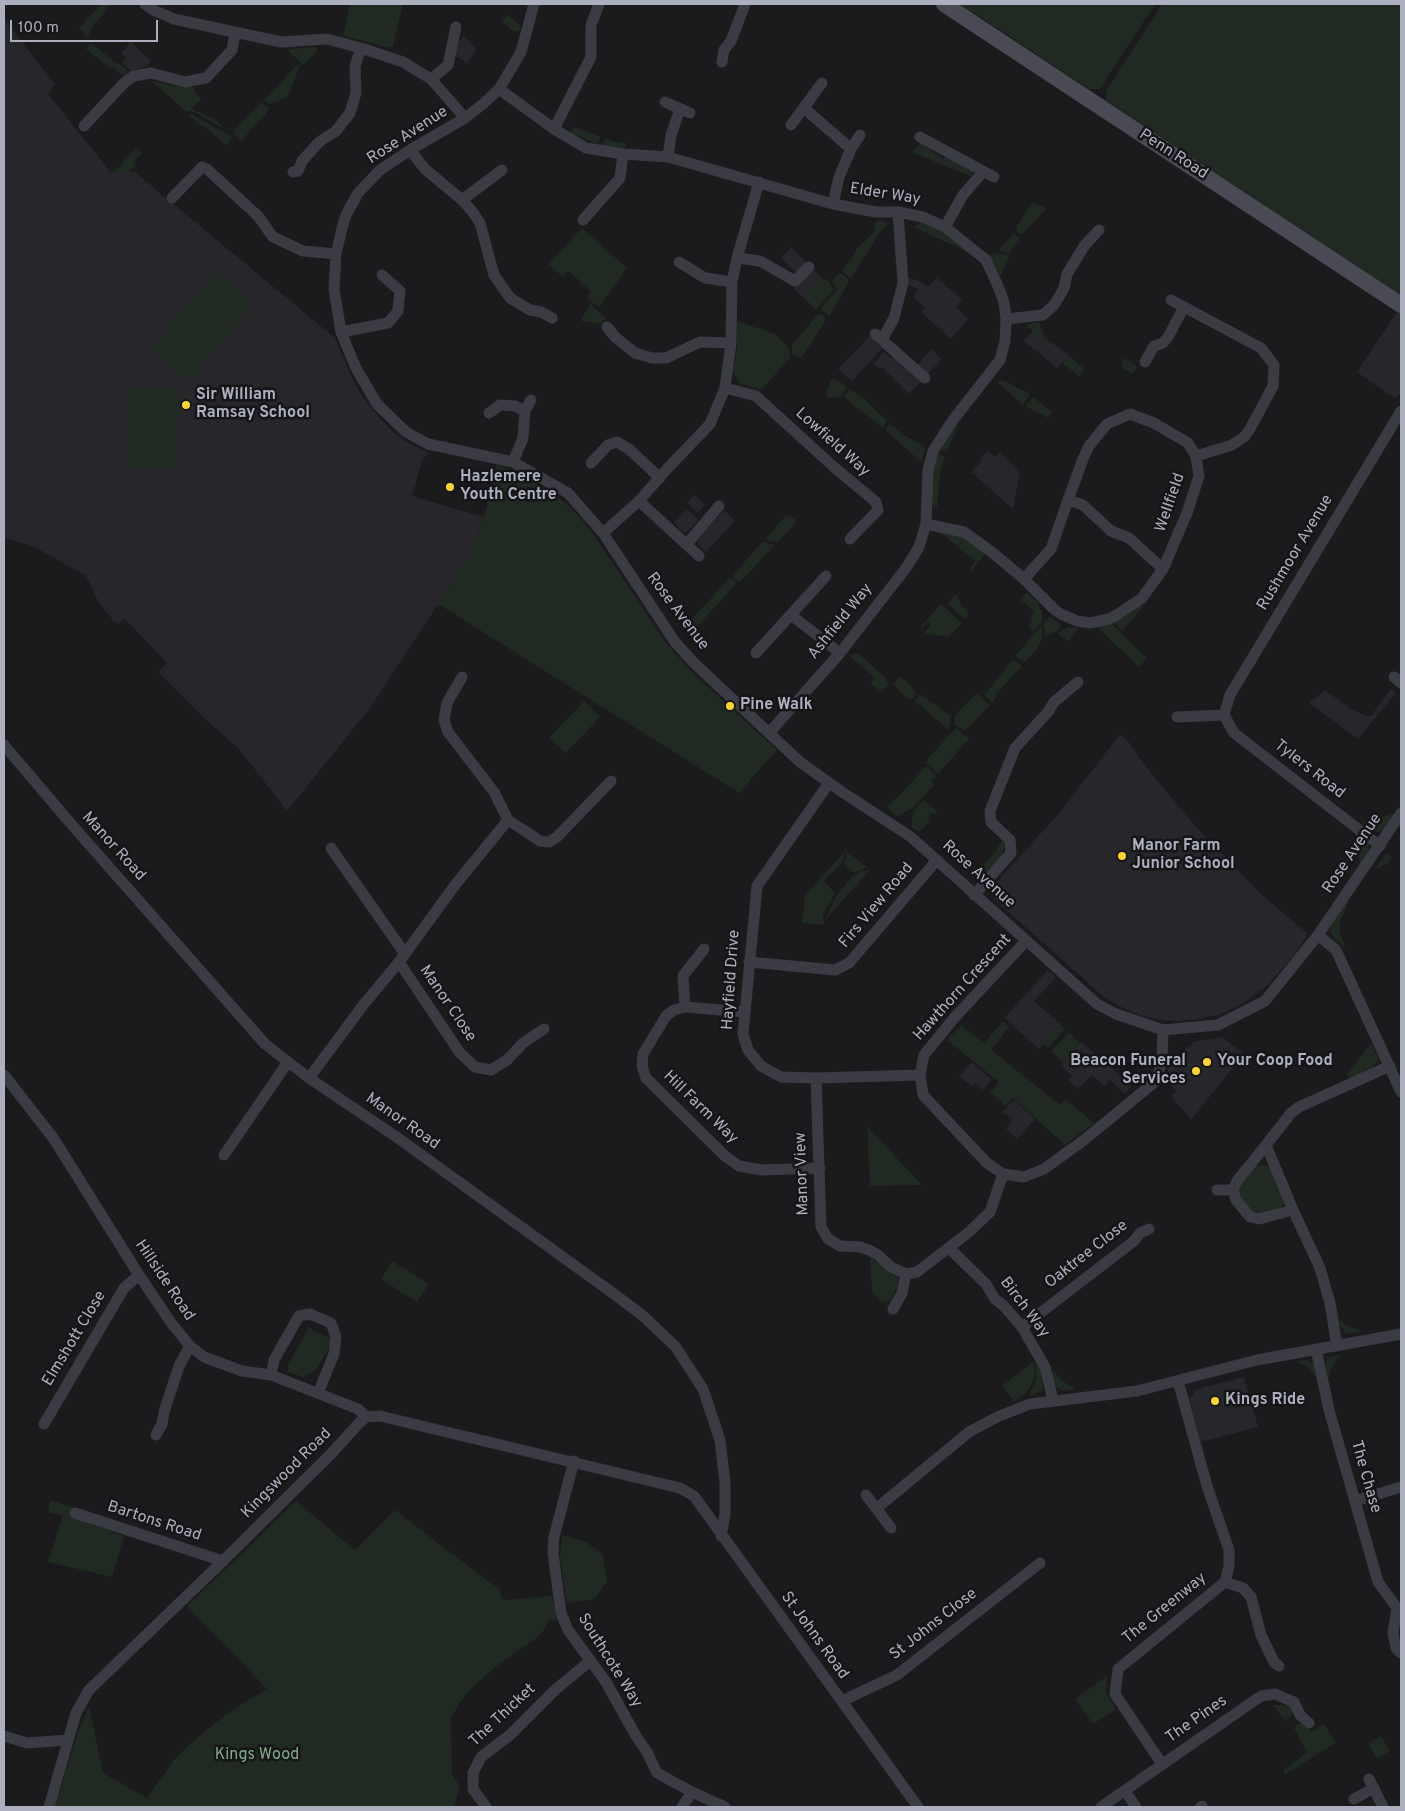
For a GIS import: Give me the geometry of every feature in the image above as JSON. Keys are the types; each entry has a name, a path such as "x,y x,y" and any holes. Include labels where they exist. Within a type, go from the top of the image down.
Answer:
{"main road":[{"name":"Penn Road","path":"944,4 1401,306"}],"street":[{"name":"Rose Avenue","path":"534,4 521,52 499,89 465,118 380,170 358,193 346,215 336,254 334,289 340,332 356,368 377,404 406,432 428,444 513,462 568,493 602,533 675,642 693,662 800,762 911,837 1096,1004 1116,1014 1163,1030 1218,1025 1265,1001 1318,935 1401,813"},
{"path":"554,129 591,57 591,24 599,4"},
{"path":"722,62 724,50 731,41 745,4"},
{"path":"151,6 174,19 235,33 281,42 327,39 402,62 431,79 465,118"},
{"path":"431,79 448,65 456,27"},
{"path":"84,126 124,83 134,76 151,73 185,82 206,78 232,50 235,33"},
{"path":"293,172 298,171 302,161 319,142 336,131 350,113 356,94 355,66 361,48"},
{"path":"791,126 822,83"},
{"name":"Elder Way","path":"499,89 554,129 586,148 623,154 668,157 833,204 876,212 898,212 923,217 945,227 986,260 1001,294 1006,319 1000,360 953,420 933,451 927,480 926,524"},
{"path":"665,102 685,111 670,135 668,157"},
{"path":"804,108 851,149"},
{"path":"833,204 839,177 851,149 860,136"},
{"path":"920,137 994,177"},
{"path":"410,150 425,169 462,200 480,224 494,275 510,298 530,310 541,312 552,318"},
{"path":"583,220 620,178 623,154"},
{"path":"172,198 202,168 207,169 258,216 273,237 303,251 336,254"},
{"path":"462,200 502,170"},
{"path":"945,227 963,195 983,172"},
{"path":"602,533 640,501 710,424 725,388 731,343 732,282 759,182"},
{"path":"898,212 903,283 894,318 878,337 925,378"},
{"path":"1006,319 1042,315 1054,305 1064,288 1067,274 1085,245 1099,230"},
{"path":"737,258 760,261 795,281 808,267"},
{"path":"679,262 705,278 732,282"},
{"path":"340,332 388,323 398,311 400,291 382,274"},
{"path":"1171,300 1261,348 1274,365 1273,386 1244,437 1232,445 1196,456"},
{"path":"1145,362 1154,346 1163,343 1168,337 1184,307"},
{"path":"607,327 615,337 635,352 652,358 666,358 700,342 731,343"},
{"name":"Lowfield Way","path":"725,388 756,396 835,468 876,502 878,510 850,539"},
{"path":"513,462 523,438 525,411 531,400"},
{"path":"489,413 500,405 515,406 525,411"},
{"name":"Rushmoor Avenue","path":"1224,716 1230,695 1238,681 1401,411"},
{"name":"Wellfield","path":"926,524 964,532 1024,579 1054,610 1077,621 1090,623 1109,619 1142,598 1163,569 1199,476 1196,456 1188,443 1154,423 1130,414 1107,424 1089,446 1083,459 1051,549 1024,579"},
{"path":"591,464 608,445 617,442 629,449 660,478"},
{"name":"Wellfield","path":"1068,500 1082,505 1111,532 1128,538 1163,569"},
{"path":"640,501 699,556"},
{"path":"687,544 719,506"},
{"name":"Ashfield Way","path":"769,733 840,653 906,568 919,547 926,524"},
{"path":"756,653 826,576"},
{"path":"791,614 840,653"},
{"path":"462,677 447,703 444,720 448,732 494,792 508,820 540,841 549,842 557,838 611,781"},
{"path":"974,895 1011,853 1010,840 991,822 990,811 1015,748 1048,712 1054,702 1078,682"},
{"path":"1177,717 1224,716"},
{"name":"Tylers Road","path":"1224,716 1234,732 1380,846"},
{"name":"Manor Road","path":"4,745 72,825 266,1044 309,1078 398,1138 538,1238 642,1315 674,1346 703,1389 720,1440 725,1483 725,1514 721,1536"},
{"name":"Hayfield Drive","path":"829,783 757,886 743,1034 748,1050 761,1066 781,1077 816,1078 920,1075"},
{"name":"Manor Close","path":"309,1078 364,1004 402,958 455,885 508,820"},
{"name":"Manor Close","path":"331,848 460,1052 475,1067 491,1070 507,1060 523,1042 544,1029"},
{"name":"Firs View Road","path":"749,962 835,970 849,963 937,860"},
{"path":"1318,935 1336,950 1401,1092"},
{"name":"Hawthorn Crescent","path":"920,1075 924,1055 1026,941"},
{"path":"704,949 683,976 685,1007 744,1012"},
{"name":"Hill Farm Way","path":"685,1007 674,1010 666,1016 643,1054 642,1066 646,1078 725,1156 739,1166 762,1170 820,1168"},
{"path":"920,1075 923,1095 987,1164 1003,1174 1024,1177 1044,1169 1084,1140 1156,1081 1162,1061 1163,1030"},
{"path":"224,1155 288,1062"},
{"path":"1293,1210 1259,1219 1250,1217 1236,1200 1233,1190 1237,1181 1291,1113 1299,1107 1390,1066"},
{"name":"Hillside Road","path":"4,1074 54,1139 139,1275 172,1324 190,1346 204,1357 242,1371 272,1375 358,1409 366,1417"},
{"name":"Manor View","path":"816,1078 821,1227 828,1239 840,1246 860,1247 869,1250 878,1255 891,1267 906,1274"},
{"path":"1266,1145 1320,1268 1330,1303 1337,1346"},
{"path":"893,1309 902,1293 906,1274 917,1272 949,1248 990,1212 1003,1174"},
{"path":"1217,1190 1233,1190"},
{"name":"Oaktree Close","path":"1022,1326 1134,1241 1140,1233 1149,1229"},
{"name":"Birch Way","path":"949,1248 986,1284 995,1299 1022,1326 1045,1367 1053,1400"},
{"name":"Elmshott Close","path":"44,1424 124,1288 139,1275"},
{"path":"272,1375 274,1360 299,1316 310,1314 331,1323 336,1337 334,1354 318,1393"},
{"path":"877,1508 969,1432 997,1417 1030,1404 1137,1391 1257,1360 1401,1334"},
{"path":"156,1435 162,1424 179,1366 190,1346"},
{"name":"The Chase","path":"1316,1349 1329,1410 1378,1582 1399,1609 1393,1633 1396,1648 1401,1652"},
{"name":"The Greenway","path":"1162,1764 1115,1694 1118,1669 1225,1582 1229,1566 1229,1550 1207,1486 1178,1381"},
{"path":"366,1417 380,1416 574,1461"},
{"name":"Kingswood Road","path":"48,1807 76,1713 89,1690 223,1561 366,1417"},
{"name":"St Johns Road","path":"574,1461 680,1488 694,1496 918,1807"},
{"name":"Southcote Way","path":"574,1461 554,1537 553,1553 561,1613 568,1630 589,1662 606,1682 657,1772 692,1792 725,1807"},
{"path":"1355,1501 1401,1487"},
{"path":"866,1495 891,1528"},
{"name":"Bartons Road","path":"75,1513 223,1561"},
{"name":"St Johns Close","path":"842,1702 897,1675 1040,1563"},
{"path":"1225,1582 1243,1588 1251,1597 1262,1635 1274,1662 1279,1666"},
{"name":"The Thicket","path":"486,1807 473,1789 473,1773 480,1757 510,1735 556,1690 589,1662"},
{"name":"The Pines","path":"1101,1807 1261,1696 1275,1694 1294,1702 1300,1715 1309,1723"},
{"path":"4,1736 27,1742 67,1740"},
{"path":"1354,1799 1372,1784 1383,1807"},
{"path":"1125,1791 1136,1807"},
{"path":"682,1807 692,1792"}],"shaded area":[{"name":"Sir William Ramsay School","path":"4,19 55,84 48,94 111,172 135,172 335,338 361,395 377,415 392,431 408,443 429,453 422,460 412,496 484,517 473,547 463,566 370,708 287,811 239,749 205,719 158,672 167,663 125,619 118,624 113,620 99,603 86,576 33,546 4,538"},
{"path":"463,36 477,49 467,63 454,55 457,44"},
{"path":"131,42 151,61 146,67 131,71 122,63 126,58 121,53"},
{"path":"791,247 821,277 808,291 814,297 809,303 794,289 802,279 781,258"},
{"path":"908,278 929,286 937,278 962,300 956,307 968,319 951,339 921,312 925,307 913,297 918,290 907,285"},
{"path":"1397,312 1401,315 1401,391 1396,399 1357,372"},
{"path":"1033,331 1069,355 1057,368 1024,341"},
{"path":"869,337 882,349 852,381 838,369"},
{"path":"931,349 942,359 909,394 883,368 873,364 884,352 891,358 898,350 917,365"},
{"path":"987,451 996,457 1000,452 1020,472 1013,509 971,472 981,462 979,460"},
{"path":"694,495 705,504 698,513 687,503"},
{"path":"687,509 699,520 687,531 683,532 674,523"},
{"path":"724,510 735,521 706,552 698,543 699,538"},
{"path":"1391,689 1396,693 1358,739 1309,703 1325,690 1351,709 1365,716 1371,716"},
{"name":"Manor Farm Junior School","path":"1120,734 1128,741 1150,772 1197,828 1261,894 1307,933 1296,953 1267,986 1237,1007 1217,1015 1179,1021 1159,1020 1140,1015 1119,1006 1104,997 994,899 995,884 1061,811"},
{"path":"1048,970 1056,978 1034,1001 1061,1024 1039,1049 1004,1018"},
{"path":"1222,1037 1244,1054 1191,1120 1171,1096 1176,1091 1166,1079 1169,1063 1194,1042"},
{"path":"1081,1042 1105,1061 1131,1087 1125,1094 1110,1080 1104,1086 1092,1075 1078,1089 1068,1080 1072,1075 1060,1065"},
{"path":"972,1062 992,1080 983,1090 975,1083 971,1086 959,1076"},
{"path":"1014,1100 1035,1119 1017,1139 1006,1129 1012,1119 1002,1112"},
{"path":"1244,1377 1258,1427 1201,1442 1189,1399 1197,1389"}],"green space":[{"path":"101,4 111,4 90,31 88,38 79,28"},
{"path":"350,4 403,4 393,47 390,48 343,36"},
{"path":"953,4 1155,4 1100,89 1089,89 973,12 969,14"},
{"path":"1162,4 1401,4 1401,296 1106,100 1106,91"},
{"path":"508,14 520,25 519,32 512,30 502,22"},
{"path":"91,43 130,73 125,78 113,67 110,69 86,49"},
{"path":"316,47 317,51 305,64 302,64 289,52 289,49"},
{"path":"298,64 300,66 288,96 285,99 269,104 264,100"},
{"path":"150,80 172,86 194,87 195,92 201,99 192,109 215,119 228,131 192,111 187,112"},
{"path":"261,102 269,108 266,114 241,141 233,134 234,130"},
{"path":"188,114 192,114 231,136 231,139 226,145"},
{"path":"574,127 601,137 597,144 569,132"},
{"path":"605,138 615,142 626,143 625,149 602,145"},
{"path":"921,143 925,143 927,148 942,158 946,157 971,168 973,172 972,177 912,152"},
{"path":"136,148 142,153 134,162 136,164 129,172 114,172"},
{"path":"1032,202 1047,208 1022,235 1016,231 1017,226"},
{"path":"881,219 888,224 887,226 879,233 852,277 849,277 842,269 851,260 857,248 874,232 876,222"},
{"path":"922,221 945,230 969,253 914,227"},
{"path":"582,228 627,268 599,308 587,298 590,291 569,271 563,277 548,264"},
{"path":"1014,233 1020,238 1009,253 1000,251 1000,249"},
{"path":"997,253 1010,255 1001,276 989,256"},
{"path":"215,272 254,304 189,381 150,349"},
{"path":"838,274 842,274 848,279 848,283 830,316 828,316 821,308 838,289 833,284 833,280"},
{"path":"821,277 829,282 833,290 815,309 809,303 813,297 807,291"},
{"path":"590,303 606,318 600,324 581,321"},
{"path":"819,313 825,317 825,322 802,357 793,355 791,346"},
{"path":"740,322 775,334 788,347 791,357 762,389 741,384 733,372 737,349 737,324"},
{"path":"1039,322 1045,338 1044,341 1026,325"},
{"path":"1069,355 1084,370 1080,377 1062,363"},
{"path":"1124,358 1137,366 1134,373 1130,373 1122,367 1121,364"},
{"path":"832,378 847,386 841,397 827,398 826,393"},
{"path":"1003,380 1030,394 1023,405 998,383"},
{"path":"129,387 180,389 177,469 126,467"},
{"path":"850,389 862,397 887,421 883,428 845,398"},
{"path":"1033,397 1053,412 1048,418 1025,406"},
{"path":"889,423 904,435 924,446 925,451 921,462 885,430"},
{"path":"955,426 958,427 946,452 939,449"},
{"path":"936,454 945,456 940,473 937,508 931,506 930,486"},
{"path":"496,465 520,473 547,488 572,509 590,529 667,644 691,671 777,750 739,793 443,607 437,606 473,547 484,517"},
{"path":"786,515 795,519 796,523 778,542 765,540"},
{"path":"946,531 955,532 983,551 984,555 971,571 970,569 975,561 942,534"},
{"path":"762,542 775,545 743,579 739,582 733,578 733,575"},
{"path":"730,578 737,583 694,630 685,630 684,627"},
{"path":"1027,592 1037,602 1042,612 1042,622 1033,631 1028,625 1032,621 1030,618 1034,612 1021,600"},
{"path":"954,595 957,595 961,604 967,610 968,616 965,619 948,604"},
{"path":"941,604 962,623 949,637 924,633 931,625 928,622 922,628 920,627"},
{"path":"1141,605 1144,606 1122,631 1113,622"},
{"path":"1050,617 1061,625 1057,631 1045,637 1044,623"},
{"path":"1111,623 1147,658 1139,667 1097,627"},
{"path":"1042,625 1042,638 1037,649 1025,662 1015,656"},
{"path":"1068,627 1079,628 1068,642 1057,633"},
{"path":"859,654 887,679 888,685 881,692 871,683 875,678 848,655"},
{"path":"1013,660 1022,666 995,695 997,697 992,703 984,695"},
{"path":"900,677 907,681 916,693 912,700 903,695 893,683"},
{"path":"977,693 990,705 965,731 955,725 955,715"},
{"path":"920,694 951,716 949,730 915,701"},
{"path":"584,701 600,717 566,753 549,738"},
{"path":"957,728 969,739 938,774 925,762"},
{"path":"926,766 936,776 931,781 934,785 913,808 896,817 887,806 901,794"},
{"path":"924,800 938,812 935,814 932,812 927,817 930,821 919,832 911,827 914,810"},
{"path":"1393,814 1384,830 1372,831 1362,825 1364,821"},
{"path":"1355,832 1366,839 1369,846 1368,854 1360,864"},
{"path":"1003,840 1005,846 1002,855 981,878 973,876 997,850 997,847"},
{"path":"847,849 841,864 824,881 835,893 823,915 824,925 802,923 805,895"},
{"path":"847,852 867,867 854,873 844,864"},
{"path":"1387,853 1392,857 1389,862 1378,869 1376,867"},
{"path":"870,870 825,920 835,898 850,878 861,871"},
{"path":"1347,901 1349,901 1340,921 1340,934 1345,945 1343,946 1330,932 1332,924"},
{"path":"1003,1021 1009,1027 991,1050 1060,1105 1066,1099 1094,1123 1065,1145 1013,1098 1005,1106 990,1092 999,1082 947,1040 961,1025 984,1043"},
{"path":"1060,1025 1065,1029 1048,1048 1043,1044"},
{"path":"1069,1033 1080,1043 1062,1062 1051,1051"},
{"path":"1371,1043 1379,1060 1371,1070 1351,1079 1347,1075"},
{"path":"867,1126 922,1185 870,1186"},
{"path":"1268,1165 1285,1201 1280,1209 1258,1215 1249,1211 1239,1197 1239,1184 1255,1166"},
{"path":"870,1257 899,1278 890,1301 882,1303 872,1292"},
{"path":"392,1261 429,1284 417,1302 381,1279"},
{"path":"1336,1305 1339,1319 1347,1326 1363,1331 1346,1334 1338,1323"},
{"path":"308,1327 333,1340 317,1369 303,1377 288,1372 288,1366"},
{"path":"1341,1355 1334,1363 1329,1380 1326,1369 1327,1357"},
{"path":"1306,1360 1314,1363 1319,1380 1306,1366 1295,1361"},
{"path":"1034,1361 1035,1375 1032,1384 1025,1394 1014,1401 1002,1386"},
{"path":"1036,1361 1041,1371 1043,1390 1031,1396 1029,1394 1036,1381"},
{"path":"1052,1372 1055,1372 1061,1380 1074,1388 1074,1390 1062,1390 1056,1387 1050,1375"},
{"path":"50,1500 102,1517 102,1528 124,1536 112,1577 48,1562 63,1515 48,1512"},
{"name":"Kings Wood","path":"296,1501 355,1550 395,1510 500,1590 503,1600 552,1596 557,1621 549,1620 543,1631 535,1639 498,1665 475,1685 460,1702 451,1718 452,1773 460,1787 454,1807 55,1807 78,1732 89,1706 103,1773 147,1798 176,1757 235,1708 267,1689 187,1606"},
{"path":"562,1535 586,1542 603,1554 607,1582 595,1599 567,1603 560,1558"},
{"path":"1107,1676 1106,1692 1116,1710 1093,1724 1075,1699"},
{"path":"1273,1705 1291,1705 1293,1713 1285,1721"},
{"path":"1298,1724 1304,1724 1312,1732 1324,1724 1336,1742 1285,1775 1283,1770 1307,1752 1294,1728"},
{"path":"1381,1736 1390,1751 1377,1759 1368,1743"}],"place":[{"name":"Sir William Ramsay School","path":"186,405"},
{"name":"Hazlemere Youth Centre","path":"450,487"},
{"name":"Pine Walk","path":"730,706"},
{"name":"Manor Farm Junior School","path":"1122,856"},
{"name":"Your Coop Food","path":"1207,1062"},
{"name":"Beacon Funeral Services","path":"1196,1071"},
{"name":"Kings Ride","path":"1215,1401"}]}
